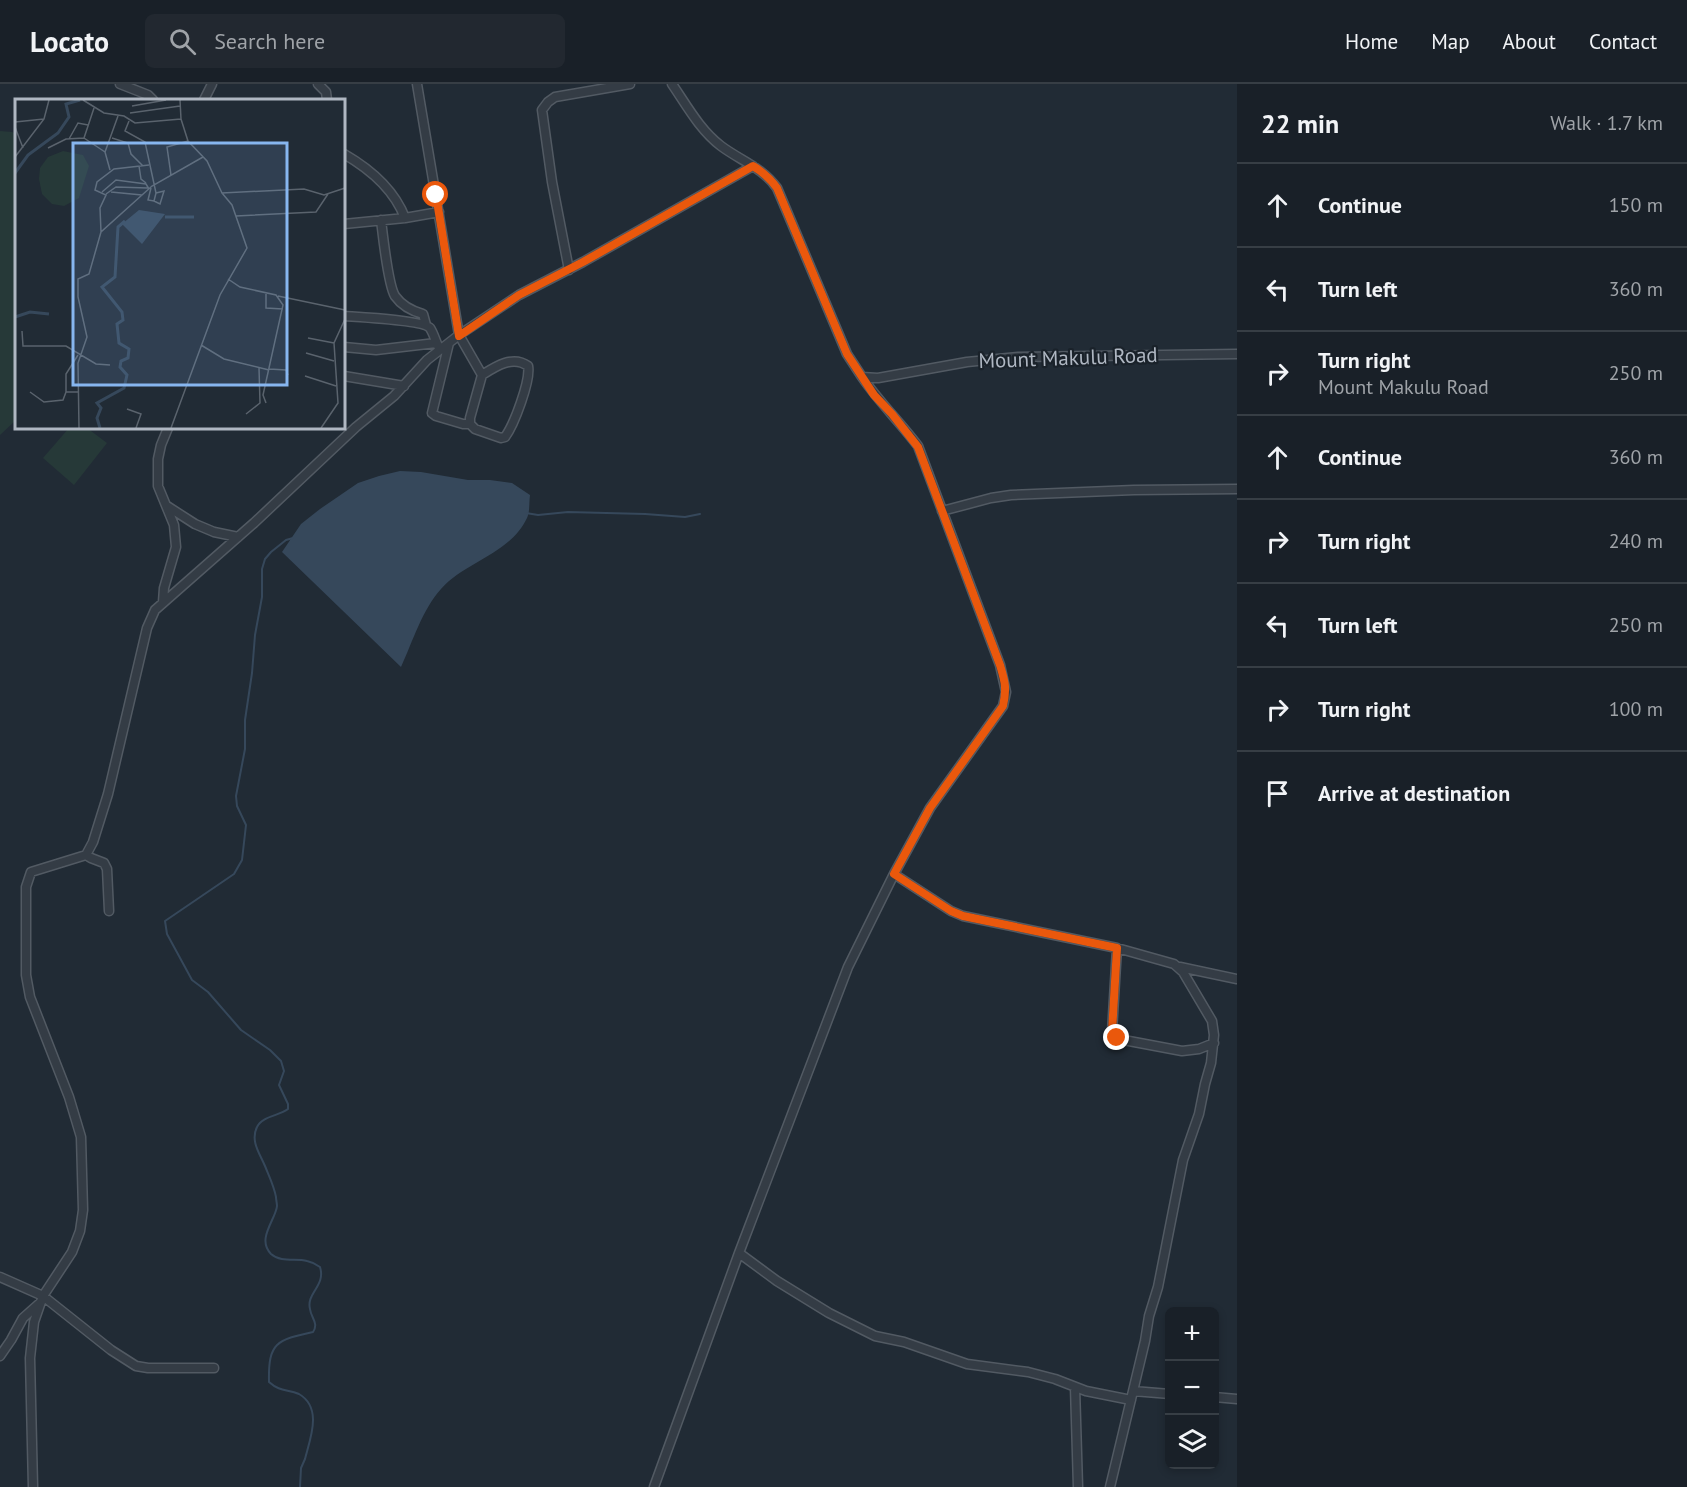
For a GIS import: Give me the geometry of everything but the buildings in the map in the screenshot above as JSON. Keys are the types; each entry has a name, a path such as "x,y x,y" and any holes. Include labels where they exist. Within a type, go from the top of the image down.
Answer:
{"street":[{"path":"120,84 152,99"},
{"path":"204,99 212,84"},
{"path":"318,84 326,92 327,99"},
{"path":"417,84 459,336 482,375"},
{"path":"569,270 552,183 542,110 548,102 555,98 630,84"},
{"path":"654,1487 739,1253 848,967 930,808 1003,706 1006,692 1000,665 918,447 874,395 847,354 777,188 762,171 721,146 693,116 672,84"},
{"path":"345,155 363,165 385,185 396,199 405,218"},
{"path":"345,348 376,350 438,346 449,343 519,295 569,270 753,166"},
{"path":"345,224 439,212"},
{"path":"381,220 395,296 410,311 423,314 426,325 438,346"},
{"path":"345,316 426,325"},
{"path":"449,343 432,413 463,424 470,424 475,429 501,438 505,437 512,424 528,379 529,369 524,363 515,361 500,365 482,375 470,424"},
{"path":"33,1487 30,1358 34,1322 43,1299 72,1252 80,1231 83,1210 81,1137 69,1097 30,998 26,975 26,887 31,872 86,855 93,842 108,794 147,628 155,610 404,386 438,346"},
{"name":"Mount Makulu Road","path":"862,377 878,378 984,360 1018,357 1237,354"},
{"path":"345,376 404,386"},
{"path":"163,602 164,588 177,547 174,525 158,486 158,459 168,429"},
{"path":"942,511 1000,496 1134,490 1237,489"},
{"path":"167,506 195,524 214,532 238,537"},
{"path":"86,855 104,863 107,869 109,911"},
{"path":"894,874 951,911 963,916 1117,948 1179,967 1237,980"},
{"path":"1117,948 1113,1038 1182,1051 1199,1049 1214,1043"},
{"path":"1110,1487 1150,1312 1158,1287 1177,1200 1183,1160 1199,1114 1214,1043 1214,1028 1208,1013 1179,967"},
{"path":"739,1253 777,1281 829,1313 875,1336 904,1342 967,1364 1028,1372 1076,1387 1132,1395 1165,1394"},
{"path":"0,1278 43,1299 136,1366 214,1368"},
{"path":"0,1356 23,1318 43,1299"},
{"path":"1076,1387 1078,1487"},
{"path":"1219,1397 1237,1399"}],"green space":[{"path":"0,131 15,134 15,421 0,435"},
{"path":"68,429 88,429 107,443 74,485 43,458"}],"water":[{"path":"400,471 512,483 530,495 528,516 510,540 451,579 434,597 423,616 401,667 282,552 301,524 320,509 358,483"}],"waterway":[{"path":"526,513 538,515 568,512 685,517 700,514"},
{"path":"293,538 286,540 271,552 265,559 262,569 262,597 245,720 245,749 236,796 237,806 246,825 242,860 234,874 165,921 167,934 192,980 208,992 241,1030 270,1050 281,1061 284,1071 279,1085 288,1109 259,1123 255,1137 273,1185 277,1204 266,1236 267,1248 275,1257 314,1263 320,1267 321,1274 310,1303 315,1329 313,1332 283,1341 277,1345 270,1358 269,1382 280,1389 299,1394 311,1407 313,1415 310,1442 301,1468 300,1487"}],"route":[{"path":"436,195 459,336 519,295 583,262 753,166 770,179 777,188 847,354 874,395 918,447 1000,665 1006,692 1003,706 930,808 894,874 951,911 963,916 1117,948 1112,1032 1113,1038 1117,1038"}]}
